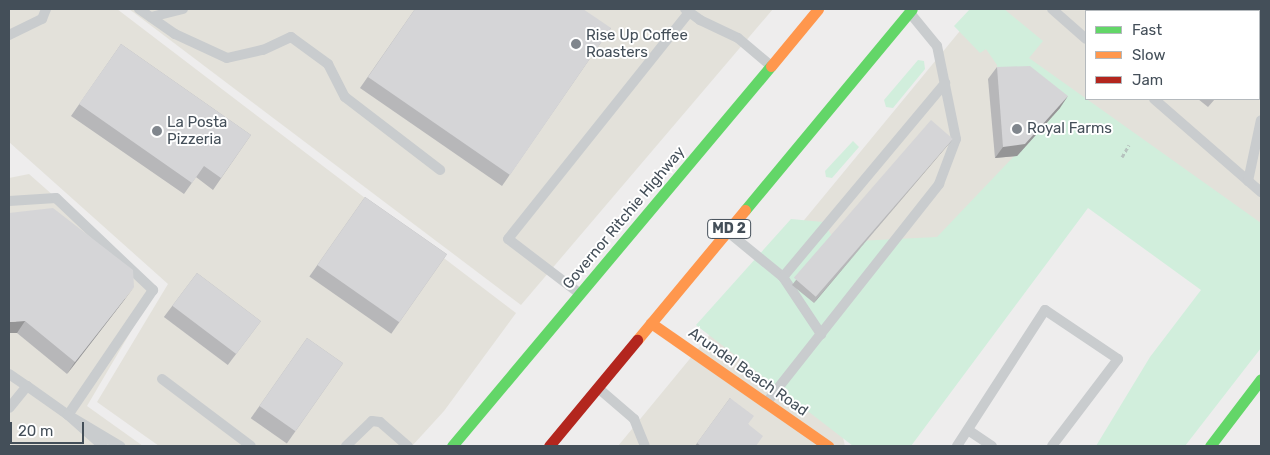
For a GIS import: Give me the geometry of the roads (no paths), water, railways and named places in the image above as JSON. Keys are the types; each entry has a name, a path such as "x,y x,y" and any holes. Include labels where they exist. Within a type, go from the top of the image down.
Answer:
{"main road":[{"name":"Governor Ritchie Highway","path":"452,446 818,9"},
{"name":"MD 2","path":"549,446 911,11"},
{"name":"Arundel Beach Road","path":"651,323 766,403 813,442 828,446"},
{"path":"1210,446 1261,379"}],"lane":[{"path":"9,35 42,20 46,9"},
{"path":"139,9 175,34 227,58 263,50 291,37 328,64 344,97 440,170"},
{"path":"150,17 183,9"},
{"path":"580,294 508,239 686,10 738,38 770,65"},
{"path":"1055,10 1085,38"},
{"path":"766,403 939,184 956,139 937,46 911,11"},
{"path":"783,277 945,83"},
{"path":"1155,100 1261,192"},
{"path":"1248,181 1261,120"},
{"path":"9,201 56,198 153,290 68,415"},
{"path":"727,232 783,277 821,334"},
{"path":"957,446 1045,310 1118,359 1052,446"},
{"path":"9,374 68,415 120,446"},
{"path":"162,379 250,446"},
{"path":"9,408 27,386"},
{"path":"597,388 634,419 645,446"},
{"path":"68,415 102,446"},
{"path":"346,446 372,421 380,422 408,446"},
{"path":"968,430 992,446"}],"place":[{"name":"Rise Up Coffee Roasters","path":"576,44"},
{"name":"Royal Farms","path":"1017,129"},
{"name":"La Posta Pizzeria","path":"157,131"}]}
